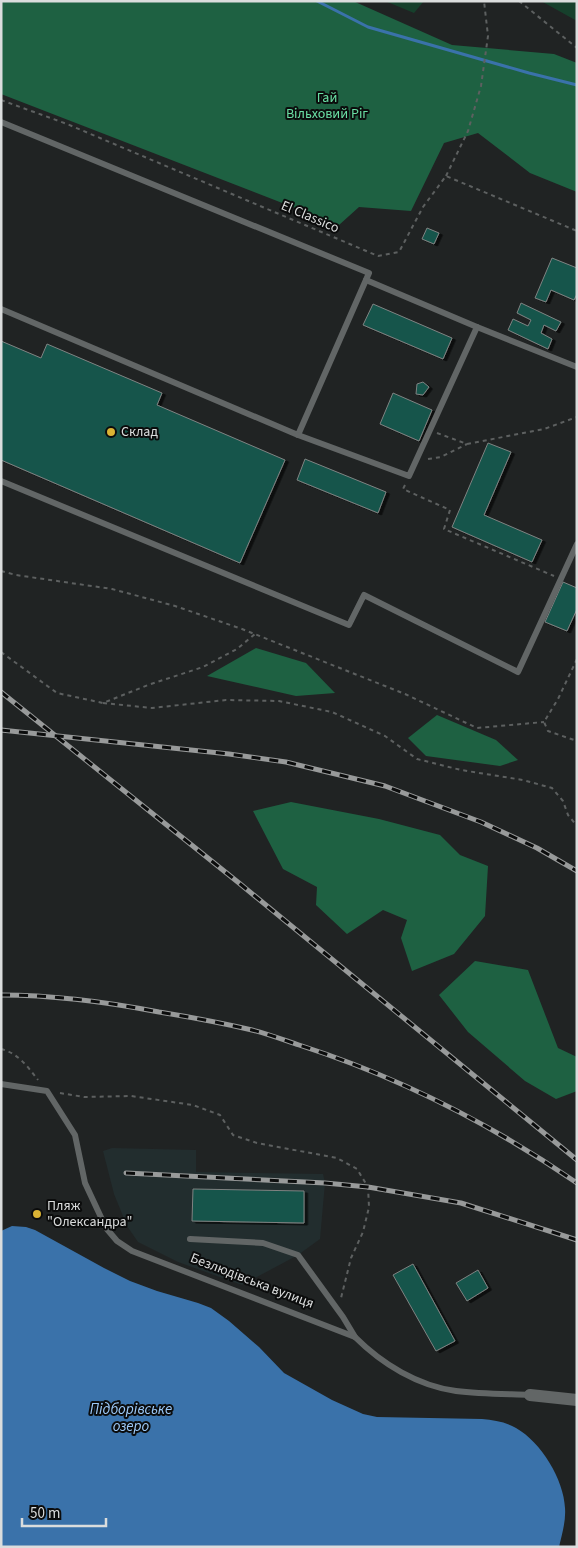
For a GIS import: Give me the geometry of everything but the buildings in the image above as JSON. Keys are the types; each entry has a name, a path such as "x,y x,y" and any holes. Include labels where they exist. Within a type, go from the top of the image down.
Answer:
{"street":[{"name":"Безлюдівська вулиця","path":"530,1395 577,1400"}],"lane":[{"path":"1,122 369,273 298,434"},
{"path":"366,280 577,367"},
{"path":"1,309 298,434 409,476 477,327"},
{"path":"1,481 349,625 364,595 518,672 577,544"},
{"path":"1,1084 47,1091"},
{"name":"Безлюдівська вулиця","path":"47,1091 75,1135 85,1183 106,1228 118,1241 132,1251 355,1337 375,1356 395,1369 429,1385 455,1391 530,1395"},
{"path":"190,1239 263,1243 298,1255 355,1337"}],"path":[{"name":"El Classico","path":"1,100 67,124 378,256 399,252 423,207 446,176 468,131 482,86 488,36 484,1"},
{"path":"520,1 577,48"},
{"path":"446,176 577,231"},
{"path":"416,461 441,456 467,444 544,429 577,417"},
{"path":"430,430 467,444"},
{"path":"409,476 403,489 450,510 444,529 561,579"},
{"path":"1,571 16,575 112,589 175,606 255,634 406,694 476,728 544,722"},
{"path":"103,703 148,685 203,667 236,649 255,634"},
{"path":"1,652 57,693 103,703 152,708 226,700 279,701 332,712 385,736 417,759 460,770 523,780 552,788 563,801 568,815 577,826"},
{"path":"544,722 558,700 577,659"},
{"path":"544,722 548,731 574,740 577,743"},
{"path":"1,1049 11,1052 27,1065 47,1091 84,1097 131,1096 194,1105 220,1114 233,1135 257,1143 337,1158 357,1170 368,1187 369,1207 363,1232 351,1258 338,1310"}],"shaded area":[{"path":"112,1148 196,1150 196,1172 323,1174 325,1183 320,1239 298,1255 242,1285 178,1262 138,1242 127,1226 114,1194 103,1151"}],"green space":[{"name":"Гай Вільховий Ріг","path":"1,1 353,1 452,45 554,54 577,63 577,192 530,173 478,133 444,143 411,211 359,207 339,225 1,94"},
{"path":"385,1 424,1 414,13"},
{"path":"541,1 577,1 577,21"},
{"path":"256,648 306,663 335,693 296,696 207,676"},
{"path":"437,715 496,740 518,760 500,766 426,756 408,738"},
{"path":"291,802 379,819 440,835 460,855 488,866 485,916 454,954 412,971 401,938 407,920 383,910 347,934 316,905 317,887 283,869 253,811"},
{"path":"475,961 528,970 558,1048 577,1057 577,1091 556,1099 525,1081 468,1032 439,995"}],"water":[{"name":"Підборівське озеро","path":"12,1226 35,1230 130,1281 211,1308 259,1347 284,1373 332,1400 363,1414 377,1417 482,1419 508,1424 516,1428 534,1442 556,1474 564,1497 565,1513 564,1528 559,1547 1,1547 1,1231"}],"waterway":[{"path":"317,1 368,27 577,85"}],"railway":[{"path":"1,692 239,883 577,1160"},
{"path":"1,730 229,754 286,762 385,786 481,822 537,848 577,871"},
{"path":"1,995 61,998 120,1005 218,1023 270,1035 336,1058 408,1087 478,1122 577,1183"},
{"path":"126,1173 325,1183 368,1187 461,1203 577,1240"}],"place":[{"name":"Склад","path":"111,432"},
{"name":"Пляж \"Олександра\"","path":"37,1214"}]}
